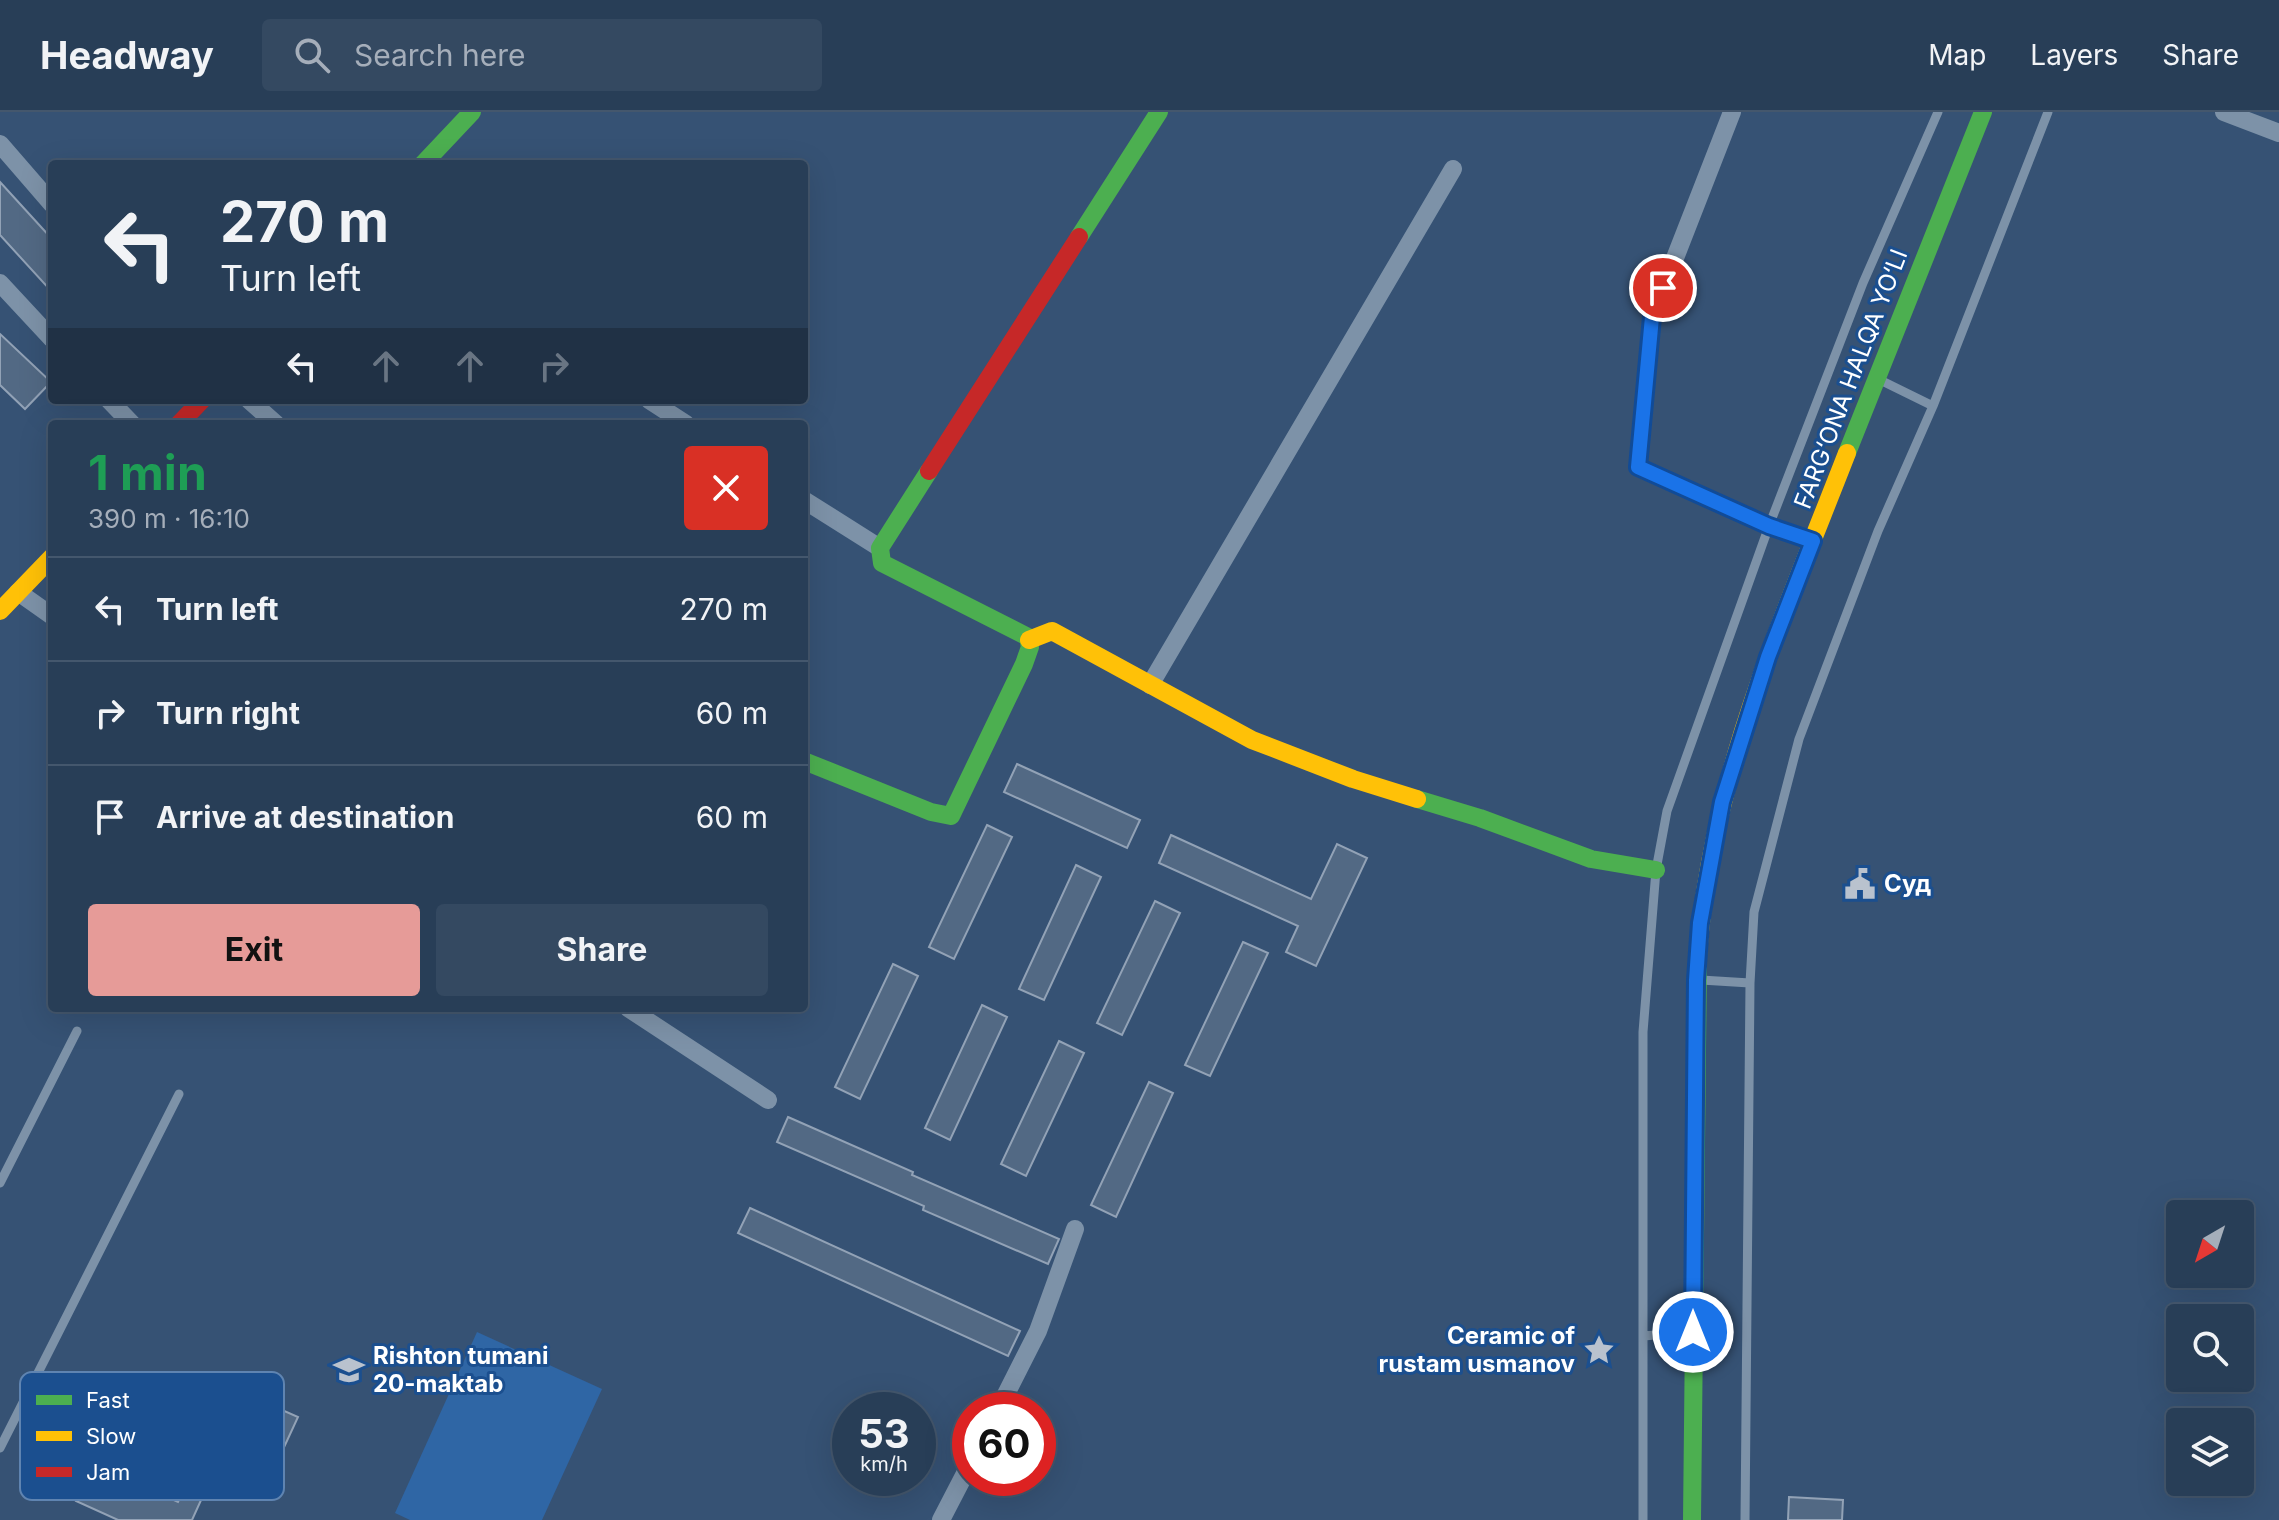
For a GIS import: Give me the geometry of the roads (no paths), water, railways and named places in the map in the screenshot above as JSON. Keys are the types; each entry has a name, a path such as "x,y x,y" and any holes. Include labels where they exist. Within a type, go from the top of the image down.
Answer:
{"street":[{"path":"427,160 472,112"},
{"path":"808,763 931,812 951,816 1024,664 1030,647 1029,640 882,563 880,548 1159,112"},
{"path":"1732,112 1652,317 1638,467 1769,526 1813,541"},
{"name":"FARG‘ONA HALQA YO‘LI","path":"1692,1520 1696,980 1700,923 1722,802 1768,657 1983,112"},
{"path":"2224,112 2279,133"},
{"path":"1,147 48,200"},
{"path":"1150,685 1453,169"},
{"path":"0,283 48,335"},
{"path":"113,404 128,420"},
{"path":"183,420 198,404"},
{"path":"254,404 272,420"},
{"path":"655,404 680,420"},
{"path":"808,503 880,548"},
{"path":"0,611 48,561"},
{"path":"18,592 48,613"},
{"path":"1029,640 1052,631 1252,740 1353,779 1480,818 1591,859 1656,870"},
{"path":"634,1012 768,1100"},
{"path":"1007,1392 1038,1331 1075,1229"},
{"path":"941,1520 953,1496"}],"lane":[{"path":"1643,1520 1643,1032 1656,870 1671,798 1769,526 1863,283 1938,112"},
{"path":"1745,1520 1750,983 1754,912 1799,739 1878,531 1933,406 2048,112"},
{"path":"1876,378 1933,406"},
{"path":"1696,980 1750,983"},
{"path":"0,1183 77,1031"},
{"path":"38,1372 179,1094"},
{"path":"1644,1336 1693,1332"},
{"path":"0,1448 20,1408"}],"place":[{"name":"Суд","path":"1860,884"},
{"name":"Ceramic of rustam usmanov","path":"1599,1350"},
{"name":"Rishton tumani 20-maktab","path":"349,1370"}]}
